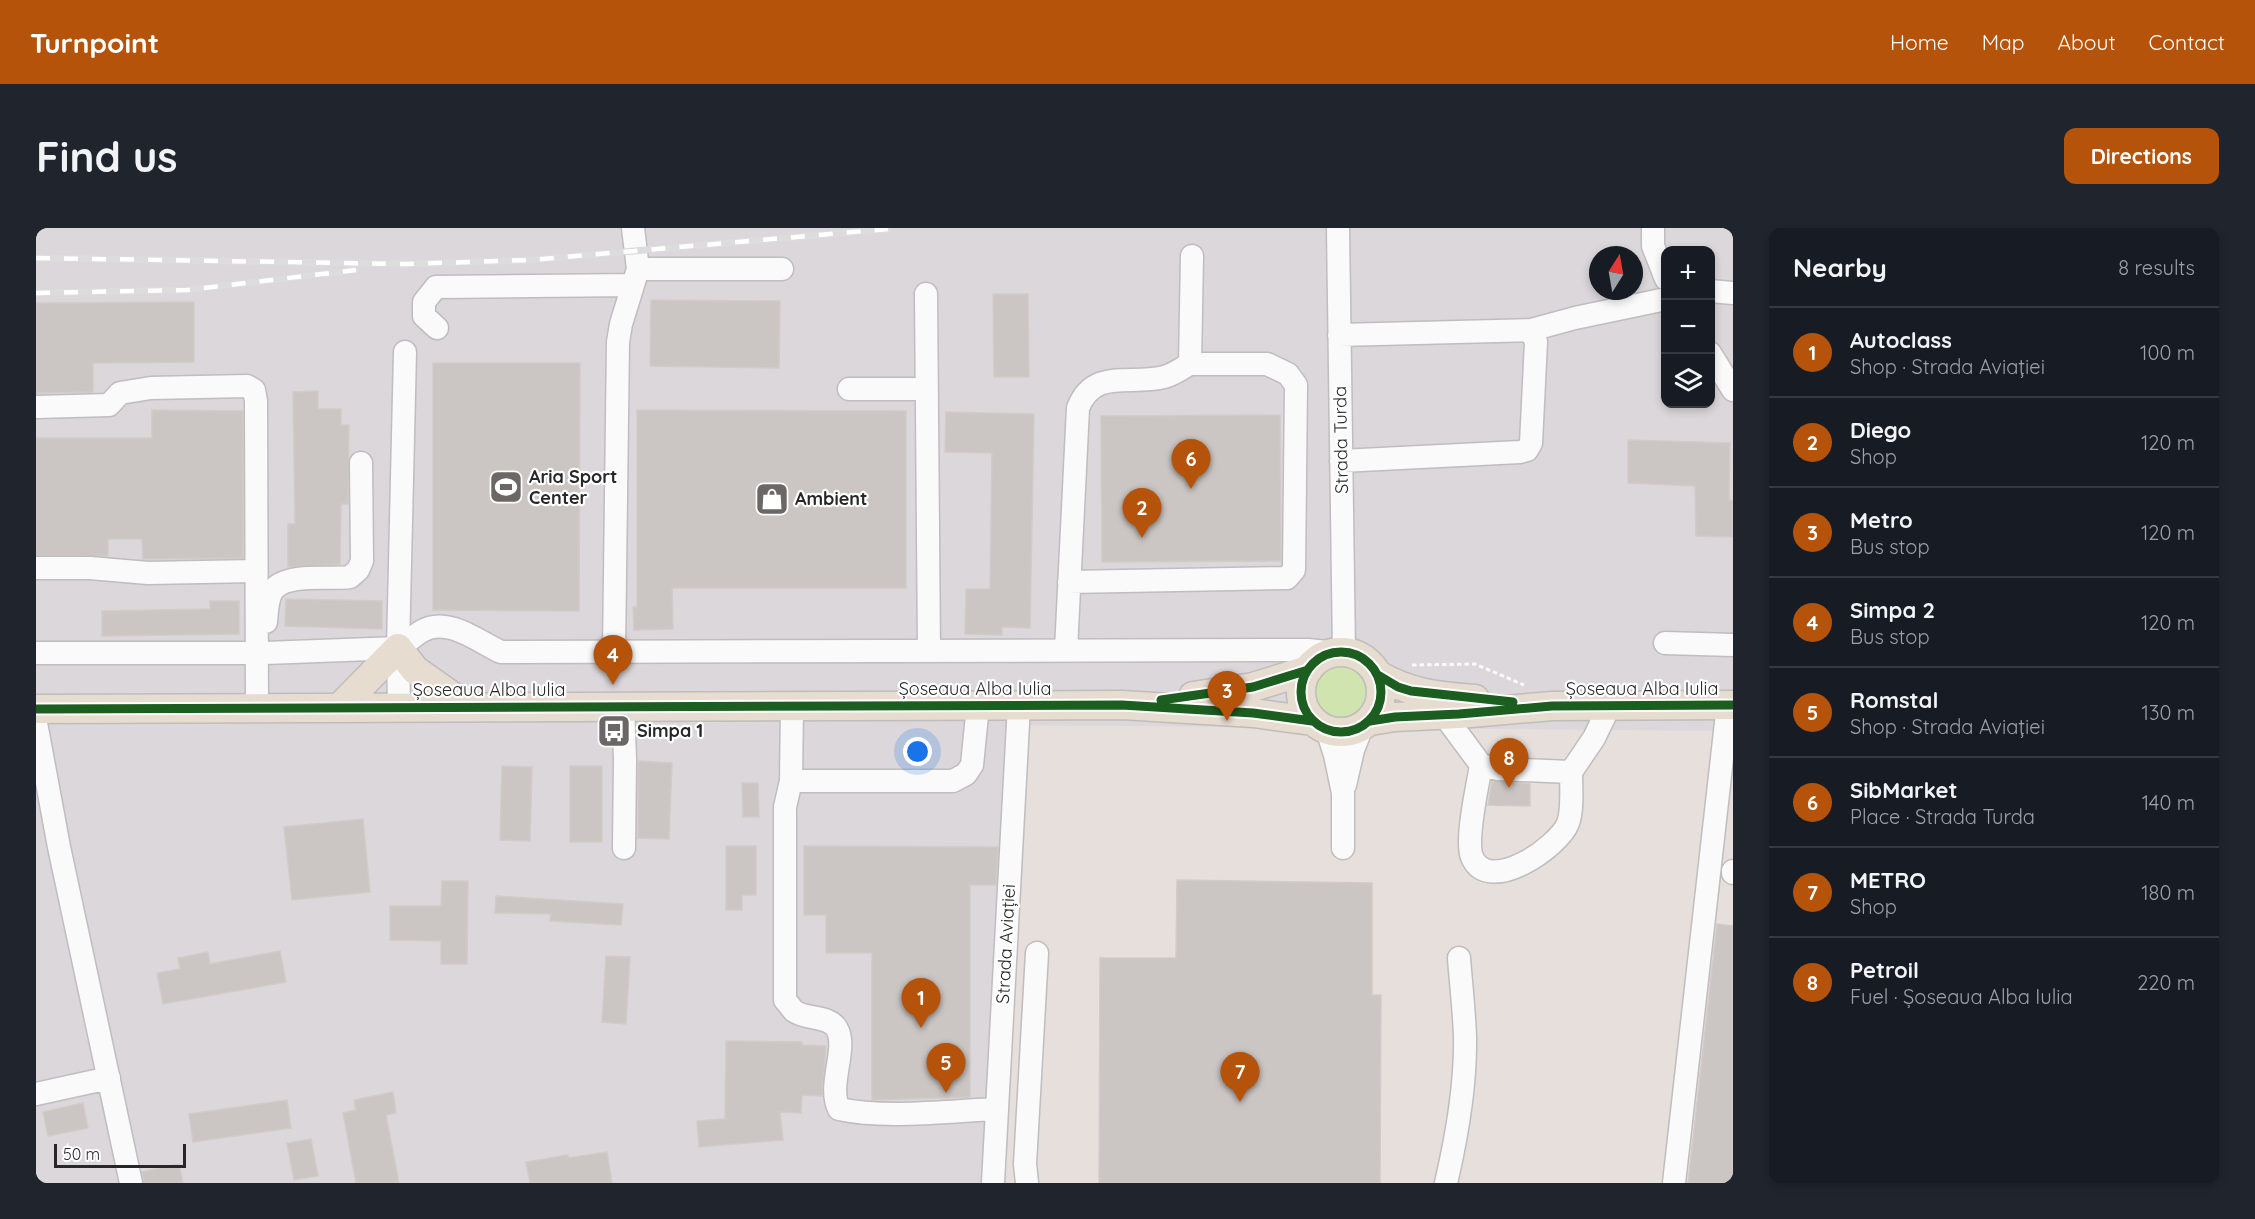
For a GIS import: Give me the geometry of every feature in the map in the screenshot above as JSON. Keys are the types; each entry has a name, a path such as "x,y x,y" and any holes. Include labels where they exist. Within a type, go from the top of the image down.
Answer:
{"main road":[{"path":"339,708 398,648 415,670 466,706"},
{"path":"1339,652 1364,659 1378,675 1382,687 1377,711 1366,724 1345,733 1320,725 1305,709 1301,696 1303,662 1317,660 1339,652"},
{"name":"Șoseaua Alba Iulia","path":"1122,705 1253,687 1303,662"},
{"name":"Șoseaua Alba Iulia","path":"1378,675 1398,687 1411,691 1552,706"},
{"name":"Șoseaua Alba Iulia","path":"36,709 1122,705 1253,713 1320,725"},
{"name":"Șoseaua Alba Iulia","path":"1366,724 1395,717 1552,706 1731,705"}],"street":[{"path":"614,651 618,342 621,324 636,277 633,228"},
{"name":"Strada Turda","path":"1338,228 1341,461 1339,652"},
{"path":"1653,228 1653,246 1661,268"},
{"path":"1190,364 1192,256"},
{"path":"437,328 424,316 424,302 436,287 782,270"},
{"path":"1715,291 1733,292"},
{"path":"926,294 928,651"},
{"path":"1339,335 1531,330 1661,300"},
{"path":"1341,461 1527,450 1531,443 1536,342 1531,330"},
{"path":"399,707 398,648 405,352"},
{"path":"1711,354 1733,390"},
{"path":"1066,650 1069,582 1078,408 1083,396 1097,383 1165,377 1190,364 1267,364 1288,374 1296,385 1294,570 1287,578 1069,582"},
{"path":"36,407 109,405 120,393 151,388 247,386 254,390 256,401 256,572 261,653"},
{"path":"849,389 926,388"},
{"path":"257,708 261,653 272,591 281,583 296,579 350,577 358,570 362,561 361,463"},
{"path":"36,568 90,568 148,573 256,572"},
{"path":"36,653 261,653 398,648 423,630 442,627 458,630 501,652 1066,650 1303,662"},
{"path":"1665,644 1733,645"},
{"path":"791,781 953,781 966,774 972,765 978,705"},
{"name":"Strada Aviației","path":"993,1183 1018,705"},
{"path":"1481,765 1471,833 1472,857 1481,867 1500,872 1521,865 1558,840 1569,822 1571,772 1594,738 1610,705"},
{"path":"1674,1183 1729,743 1731,705"},
{"path":"623,706 626,759 624,848"},
{"path":"792,706 791,781 785,807 785,1000 795,1012 831,1022 837,1029 840,1039 834,1099 839,1109 854,1112 926,1113 997,1109"},
{"path":"1444,715 1481,765 1498,769 1571,772"},
{"path":"36,723 59,847 131,1183"},
{"path":"1343,793 1353,750 1366,724"},
{"path":"1320,725 1335,755 1343,793 1343,848"},
{"path":"1027,1183 1025,1164 1037,953"},
{"path":"1446,1183 1454,1151 1462,1089 1465,1037 1459,958"},
{"path":"36,1094 109,1078"}],"path":[{"path":"1404,665 1475,664 1529,687"}],"shaded area":[{"path":"36,228 1733,228 1733,731 1011,725 986,1183 36,1183"}],"green space":[{"path":"1342,661 1360,667 1368,675 1374,693 1368,711 1360,719 1342,725 1324,719 1316,711 1310,693 1316,675 1324,667"}],"building":[{"path":"993,294 1028,294 1029,377 994,377"},
{"path":"651,300 780,301 779,368 650,366"},
{"path":"194,302 194,362 93,363 93,392 36,393 36,303"},
{"name":"Aria Sport Center","path":"433,363 580,363 579,611 433,610"},
{"path":"318,391 318,409 341,409 341,425 349,425 348,504 341,504 340,564 288,567 288,524 295,524 293,392"},
{"path":"152,410 243,411 243,558 143,559 142,539 108,539 108,556 36,555 36,438 152,438"},
{"name":"Ambient","path":"637,410 906,411 906,588 672,588 673,629 634,630 633,607 637,607"},
{"path":"946,412 1034,414 1030,628 1002,627 1002,635 965,634 966,589 990,589 992,453 945,452"},
{"path":"1280,415 1281,561 1102,562 1101,416"},
{"path":"1628,440 1730,443 1729,500 1733,501 1733,537 1696,536 1695,486 1628,483"},
{"path":"286,599 382,601 382,629 285,626"},
{"path":"210,601 239,601 239,634 102,636 102,611 210,609"},
{"path":"638,761 672,763 669,839 638,838"},
{"path":"502,766 532,767 530,841 500,840"},
{"path":"570,766 602,766 602,842 570,842"},
{"path":"1492,781 1530,784 1530,806 1488,805"},
{"path":"742,783 758,783 759,817 743,817"},
{"path":"363,819 370,892 292,900 284,827"},
{"path":"726,846 756,846 756,895 742,895 742,910 726,910"},
{"path":"804,846 998,847 996,885 970,885 970,1097 872,1100 872,953 826,953 826,915 804,915"},
{"path":"1177,880 1372,883 1372,995 1381,995 1380,1183 1099,1183 1100,958 1176,958"},
{"path":"442,881 468,881 467,964 441,964 441,941 390,940 390,906 441,906"},
{"path":"496,896 623,904 621,925 550,921 551,914 495,913"},
{"path":"1717,924 1733,926 1733,1183 1688,1183"},
{"path":"280,951 286,982 163,1004 157,973 180,969 178,958 208,952 210,964"},
{"path":"606,956 630,957 626,1024 602,1022"},
{"path":"726,1041 802,1042 802,1045 826,1046 822,1096 802,1095 801,1113 780,1112 783,1140 699,1147 697,1121 725,1119"},
{"path":"393,1092 396,1113 386,1115 399,1183 356,1183 343,1113 356,1110 354,1100"},
{"path":"287,1100 291,1128 193,1142 189,1114"},
{"path":"83,1103 88,1128 48,1136 43,1112"},
{"path":"311,1139 318,1176 294,1180 287,1143"},
{"path":"607,1152 612,1183 530,1183 526,1162 568,1155 568,1158"},
{"path":"179,1164 183,1183 144,1183 142,1172"}],"railway":[{"path":"36,258 407,264 530,260 888,229"},
{"path":"36,293 187,290 356,270"}],"cycle path":[{"path":"1341,652 1356,655 1369,664 1378,677 1381,692 1378,707 1369,720 1356,729 1341,732 1326,729 1313,720 1304,707 1301,692 1304,677 1313,664 1326,655 1341,652"},
{"path":"1161,700 1253,687 1308,670"},
{"path":"1378,675 1398,687 1411,691 1513,702"},
{"path":"36,709 1122,705 1253,713 1312,721"},
{"path":"1370,721 1395,717 1552,706 1733,705"}],"place":[{"name":"Aria Sport Center","path":"506,487"},
{"name":"SibMarket","path":"1191,489"},
{"name":"Ambient","path":"772,499"},
{"name":"Diego","path":"1142,538"},
{"name":"Simpa 2","path":"613,685"},
{"name":"Metro","path":"1227,721"},
{"name":"Simpa 1","path":"614,731"},
{"name":"Petroil","path":"1509,788"},
{"name":"Autoclass","path":"921,1028"},
{"name":"Romstal","path":"946,1093"},
{"name":"METRO","path":"1240,1102"}]}
